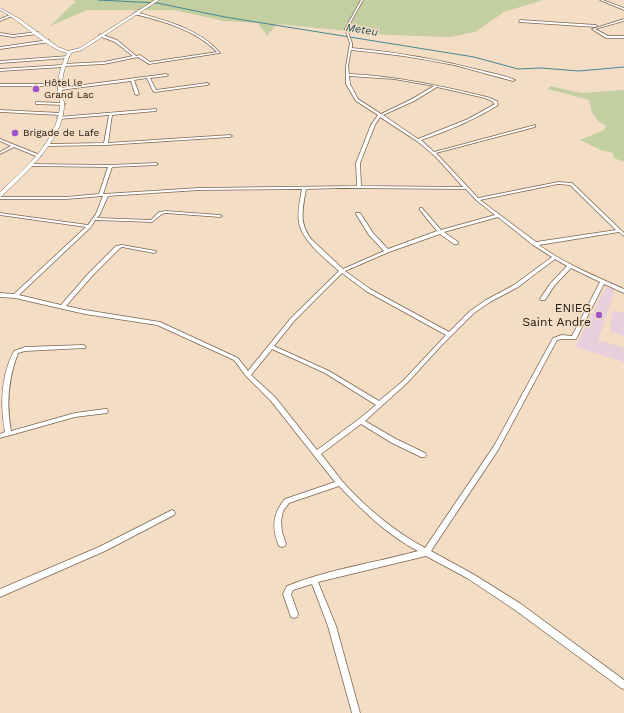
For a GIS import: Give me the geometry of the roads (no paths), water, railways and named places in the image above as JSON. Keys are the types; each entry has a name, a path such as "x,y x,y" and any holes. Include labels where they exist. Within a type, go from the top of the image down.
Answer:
{"street":[{"path":"0,62 69,55 81,49 100,35 156,0"},
{"path":"362,0 346,28 351,44 347,66 348,84 352,94 357,100 379,116 418,140 433,153 477,200 554,258 624,291"},
{"path":"601,0 624,9"},
{"path":"0,9 69,55"},
{"path":"0,70 104,63 140,56 149,63 218,53 208,42 172,25 135,13"},
{"path":"0,20 11,16"},
{"path":"520,21 596,26 618,23 624,20"},
{"path":"596,26 593,29 601,35 624,37"},
{"path":"0,34 13,36 37,33"},
{"path":"100,35 116,41 136,57"},
{"path":"0,48 49,41"},
{"path":"350,48 390,52 450,63 513,80"},
{"path":"0,196 31,165 48,145 60,116 62,104 61,87 63,66 69,55"},
{"path":"348,75 392,77 494,100 497,104 452,128 418,140"},
{"path":"0,85 61,87 166,76"},
{"path":"148,78 155,91 207,84"},
{"path":"132,80 137,94"},
{"path":"359,187 358,163 373,125 379,116 413,100 437,86"},
{"path":"37,103 62,104"},
{"path":"0,111 60,116 111,115 155,110"},
{"path":"106,144 111,115"},
{"path":"433,153 534,126"},
{"path":"48,145 106,144 230,136"},
{"path":"0,140 39,156"},
{"path":"0,153 14,146"},
{"path":"31,165 110,166 156,164"},
{"path":"15,296 89,226 94,219 104,195 110,166"},
{"path":"477,200 558,183 571,184 624,235"},
{"path":"0,196 66,198 192,190 359,187 465,188"},
{"path":"304,189 300,205 300,220 303,232 310,241 342,271 368,290 450,334"},
{"path":"421,209 440,232 456,243"},
{"path":"94,219 152,221 161,213 166,212 220,216"},
{"path":"0,214 89,226"},
{"path":"358,214 371,234 387,251"},
{"path":"248,375 293,319 342,271 387,251 440,232 497,216"},
{"path":"535,244 620,231"},
{"path":"62,307 90,275 118,247 122,246 154,252"},
{"path":"317,454 361,420 405,382 472,312 488,301 516,286 554,258"},
{"path":"543,299 552,285 570,266"},
{"path":"294,614 288,591 292,587 355,569 404,559 427,552 496,448 555,339 562,337 574,338 603,281"},
{"path":"0,295 15,296 62,307 158,323 236,359 248,375 273,399 340,483 364,508 390,530 409,543 470,576 518,607 624,685"},
{"path":"271,346 328,372 379,404"},
{"path":"8,434 4,415 5,383 16,352 25,349 83,347"},
{"path":"0,436 75,415 105,411"},
{"path":"361,420 394,441 423,455"},
{"path":"282,544 277,522 282,506 287,501 340,483"},
{"path":"0,593 102,549 172,513"},
{"path":"314,580 332,626 356,713"}],"waterway":[{"name":"Meteu","path":"98,0 157,3 225,17 474,57 518,69 541,68 579,71 624,67"}],"place":[{"name":"Hôtel le Grand Lac","path":"36,89"},
{"name":"Brigade de Lafe","path":"15,133"},
{"name":"ENIEG Saint Andre","path":"599,315"}]}
